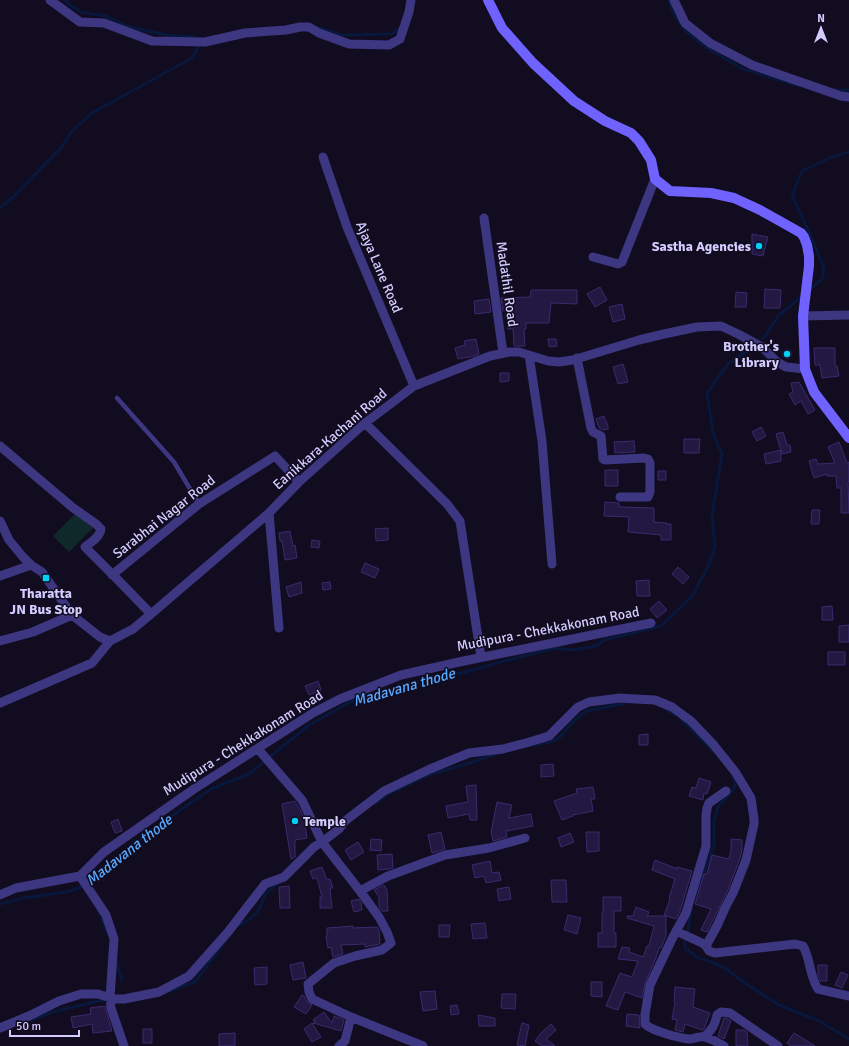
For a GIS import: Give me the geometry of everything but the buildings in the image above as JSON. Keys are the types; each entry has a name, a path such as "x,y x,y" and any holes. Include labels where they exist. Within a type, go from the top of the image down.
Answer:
{"main road":[{"path":"488,0 502,28 533,63 574,101 605,121 631,133 639,141 651,160 655,179 670,191 711,193 734,198 760,210 801,233 804,237 810,256 803,316 805,369 814,392 849,438"}],"street":[{"path":"50,0 80,22 104,23 152,41 206,42 245,34 309,27 319,33 349,44 389,45 400,39 409,12 411,0"},
{"path":"674,0 685,23 710,43 752,65 840,96 849,97"},
{"name":"Ajaya Lane Road","path":"323,157 347,227 414,386"},
{"path":"593,257 618,264 622,262 655,179"},
{"name":"Madathil Road","path":"484,218 503,353"},
{"path":"803,316 849,314"},
{"name":"Eanikkara-Kachani Road","path":"110,641 133,629 151,614 269,513 299,482 365,423 414,386 490,356 509,352 519,352 548,361 559,362 664,334 697,327 721,326 762,347 777,362 786,367 805,369"},
{"path":"529,356 542,441 552,564"},
{"path":"577,358 591,428 593,432 601,436 603,459 644,458 648,459 650,463 650,492 648,497 620,497"},
{"path":"365,423 447,504 460,521 481,657"},
{"name":"Sarabhai Nagar Road","path":"0,446 72,507 101,529 98,535 85,547 151,614"},
{"name":"Sarabhai Nagar Road","path":"112,575 199,504 275,456 299,482"},
{"path":"269,513 279,628"},
{"path":"0,521 9,540 22,557 42,572 72,615 100,637 110,641 92,663 0,703"},
{"path":"0,576 31,565"},
{"path":"0,641 33,632 72,615"},
{"name":"Mudipura - Chekkakonam Road","path":"80,876 104,852 194,789 312,713 340,699 401,675 481,657 651,623"},
{"path":"110,1003 159,992 189,976 228,932 265,884 284,877 312,849 339,829 345,821 384,791 469,753 503,749 549,736 578,707 589,702 620,698 655,700 672,707 691,721 736,773 751,798 754,824 746,860 734,893 706,946"},
{"path":"258,749 302,800 322,842 360,891 388,932 391,943 382,950 355,956 334,963 308,984 312,999 351,1017 423,1046"},
{"path":"723,1045 704,1037 690,1039 653,1029 645,1024 645,1014 650,985 657,968 686,913 706,846 707,808 710,803 726,791"},
{"path":"360,891 388,876 445,855 489,848 525,838"},
{"path":"0,894 16,888 80,876 106,915 114,939 110,1003 124,1046"},
{"path":"676,931 702,943 709,951 716,952 787,944 803,946 808,957 813,982 818,989 849,996"},
{"path":"0,1028 59,1001 81,994 98,994 110,1003"},
{"path":"704,1037 716,1024 717,1015 721,1012 730,1014 778,1046"},
{"path":"339,1046 345,1041 351,1017"}],"lane":[{"path":"117,398 174,462 199,504"}],"green space":[{"path":"76,513 93,528 69,552 53,536"}],"waterway":[{"path":"65,0 81,12 106,16 129,27 167,35 194,37"},
{"path":"669,0 673,13 686,32 710,50 743,69 800,86"},
{"path":"316,27 342,35 392,34 400,27"},
{"path":"0,208 14,196 61,148 72,131 92,113 192,58 199,45"},
{"path":"835,90 849,90"},
{"path":"811,288 822,279 824,269 792,195 802,171 832,157 849,152"},
{"path":"763,339 779,315 801,297"},
{"name":"Madavana thode","path":"0,904 23,898 67,892 79,888 101,869 176,813 211,789 249,774 309,725 350,702 381,691 462,673 556,648 572,650 592,647 604,640 661,626 693,595 710,562 715,547 712,515 722,454 713,433 707,393 728,364 749,349"},
{"path":"533,745 551,742 557,739 586,711 626,703"},
{"path":"664,708 675,715"},
{"path":"681,719 714,752"},
{"path":"376,803 386,795 431,774 496,754"},
{"path":"697,893 714,845 714,820 718,807 732,791 736,783 732,775"},
{"path":"238,926 250,919 259,910 265,895 279,882"},
{"path":"691,909 687,937 684,943 686,949 698,958 725,968 779,1005 819,1021 849,1039"},
{"path":"98,910 107,932"},
{"path":"169,991 195,982 225,941"},
{"path":"116,960 122,980"},
{"path":"31,1020 53,1012 104,1000"}],"place":[{"name":"Sastha Agencies","path":"759,246"},
{"name":"Brother's Library","path":"787,354"},
{"name":"Tharatta JN Bus Stop","path":"46,578"},
{"name":"Temple","path":"295,821"}]}
